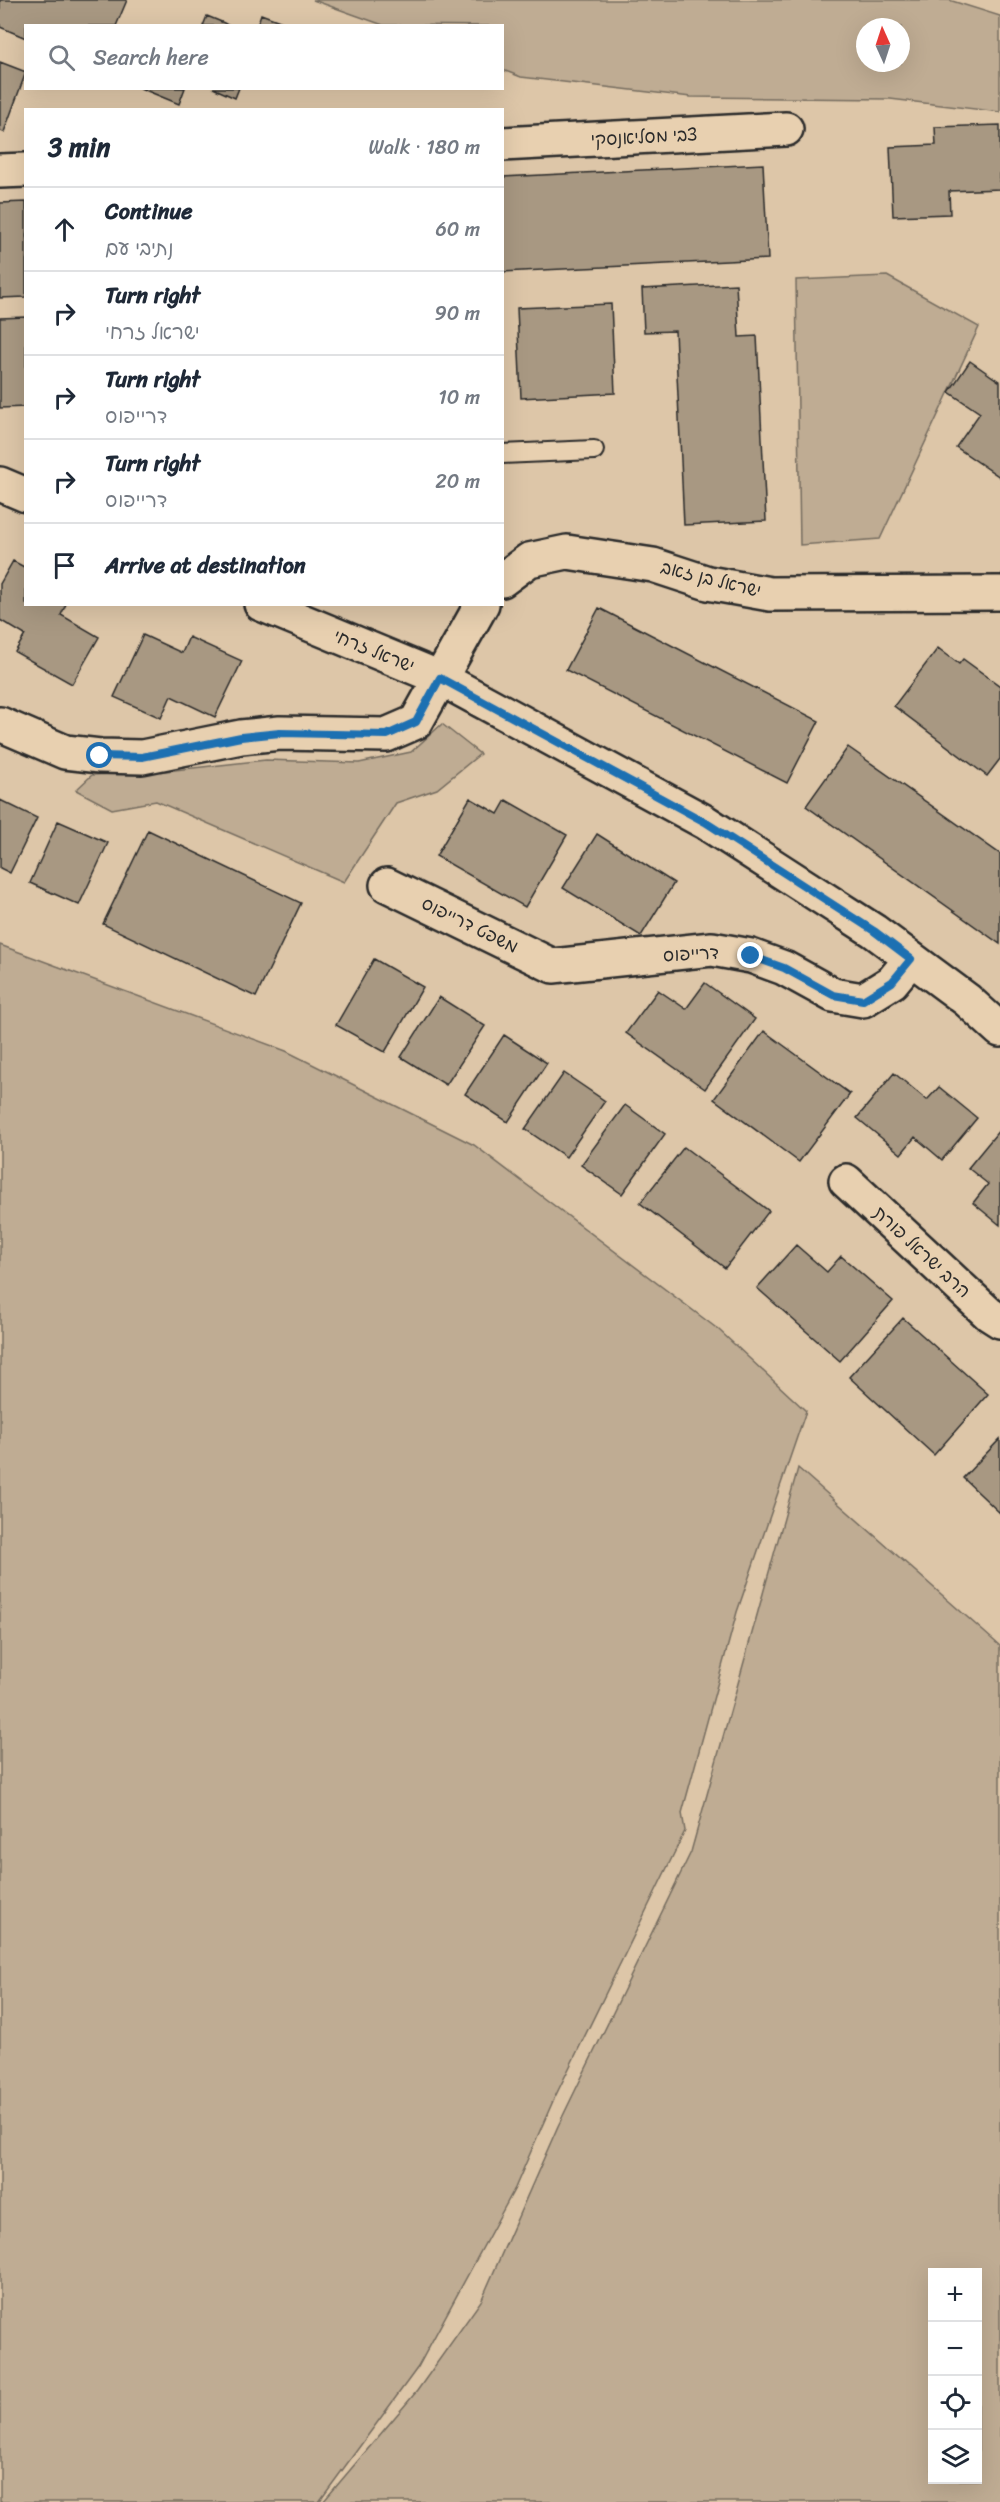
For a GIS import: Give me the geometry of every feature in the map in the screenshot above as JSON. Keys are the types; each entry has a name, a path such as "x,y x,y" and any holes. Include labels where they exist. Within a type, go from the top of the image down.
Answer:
{"street":[{"name":"צבי מסליאנסקי","path":"504,144 786,129"},
{"path":"0,171 24,170"},
{"name":"ישראל בן זאב","path":"504,579 529,560 567,552 653,565 708,583 770,594 1000,593"},
{"name":"ישראל זרחי","path":"266,606 440,678 705,822 874,931 967,1000 1000,1030"},
{"path":"0,724 65,752 100,756 142,757 241,737 280,733 387,735 416,722 481,606"},
{"name":"משפט דרייפוס","path":"387,885 553,966"},
{"name":"דרייפוס","path":"553,966 712,949 751,956 784,968 833,995 863,1000 892,982 911,959"},
{"name":"הרב ישראל פורת","path":"846,1181 989,1314 1000,1321"}],"lane":[{"path":"504,454 594,450"}],"shaded area":[{"path":"313,0 949,0 1000,16 1000,112 890,99 691,97 521,77 504,70 504,24 380,24"},
{"path":"887,276 979,327 880,539 800,545 796,280"},
{"path":"442,724 480,754 437,789 396,803 344,882 156,801 112,809 76,790 92,775 166,771 266,760 359,763 411,752"},
{"path":"0,945 286,1051 474,1145 719,1330 806,1411 737,1612 682,1813 685,1831 553,2101 515,2188 418,2367 319,2502 0,2502"},
{"path":"798,1468 1000,1646 1000,2502 323,2502 417,2391 481,2301 558,2126 691,1852"}],"building":[{"path":"0,0 127,0 117,24 24,24 24,37 0,27"},
{"path":"261,14 287,24 258,24"},
{"path":"207,16 226,24 204,24"},
{"path":"0,62 24,71 24,77 4,132 0,131"},
{"path":"145,90 184,90 179,104"},
{"path":"217,90 238,90 235,98"},
{"path":"1000,125 1000,189 949,191 950,214 893,216 890,147 936,145 935,127"},
{"path":"763,164 768,259 504,272 504,177"},
{"path":"24,202 24,297 0,298 0,203"},
{"path":"736,284 739,337 757,336 766,521 684,525 675,331 644,332 642,289"},
{"path":"611,304 615,393 521,398 517,308"},
{"path":"24,317 24,407 0,408 0,318"},
{"path":"970,361 1000,382 1000,477 956,447 980,413 949,392"},
{"path":"13,561 24,567 24,606 65,606 61,615 99,637 72,684 15,652 25,635 0,620 0,584"},
{"path":"599,608 819,721 787,783 566,670"},
{"path":"143,635 182,653 189,637 242,661 215,717 171,696 161,718 114,697"},
{"path":"938,648 959,664 963,659 1000,686 1000,759 987,776 894,706"},
{"path":"848,747 1000,854 1000,944 806,806"},
{"path":"470,798 498,814 506,800 567,835 525,907 436,856"},
{"path":"0,800 37,818 10,873 0,868"},
{"path":"58,821 108,843 79,905 30,883"},
{"path":"148,830 301,903 256,997 103,924"},
{"path":"597,834 674,883 641,936 563,888"},
{"path":"374,959 423,987 385,1052 336,1025"},
{"path":"705,983 755,1019 705,1089 626,1033 658,990 686,1009"},
{"path":"439,997 485,1026 446,1085 401,1057"},
{"path":"764,1031 850,1094 799,1162 714,1099"},
{"path":"504,1035 547,1063 508,1122 465,1094"},
{"path":"564,1073 605,1101 566,1157 525,1129"},
{"path":"894,1073 927,1100 939,1087 977,1118 942,1160 915,1137 901,1154 857,1118"},
{"path":"625,1105 665,1134 622,1194 581,1165"},
{"path":"1000,1129 1000,1225 973,1203 988,1184 968,1168"},
{"path":"684,1147 769,1211 725,1268 640,1203"},
{"path":"796,1245 827,1272 841,1256 893,1301 840,1361 757,1288"},
{"path":"903,1318 988,1394 934,1455 849,1377"},
{"path":"1000,1439 1000,1513 963,1478"}],"route":[{"path":"100,756 142,757 241,737 280,733 387,735 416,722 440,678 705,822 874,931 911,959 892,982 863,1000 833,995 784,968 751,956"}]}
